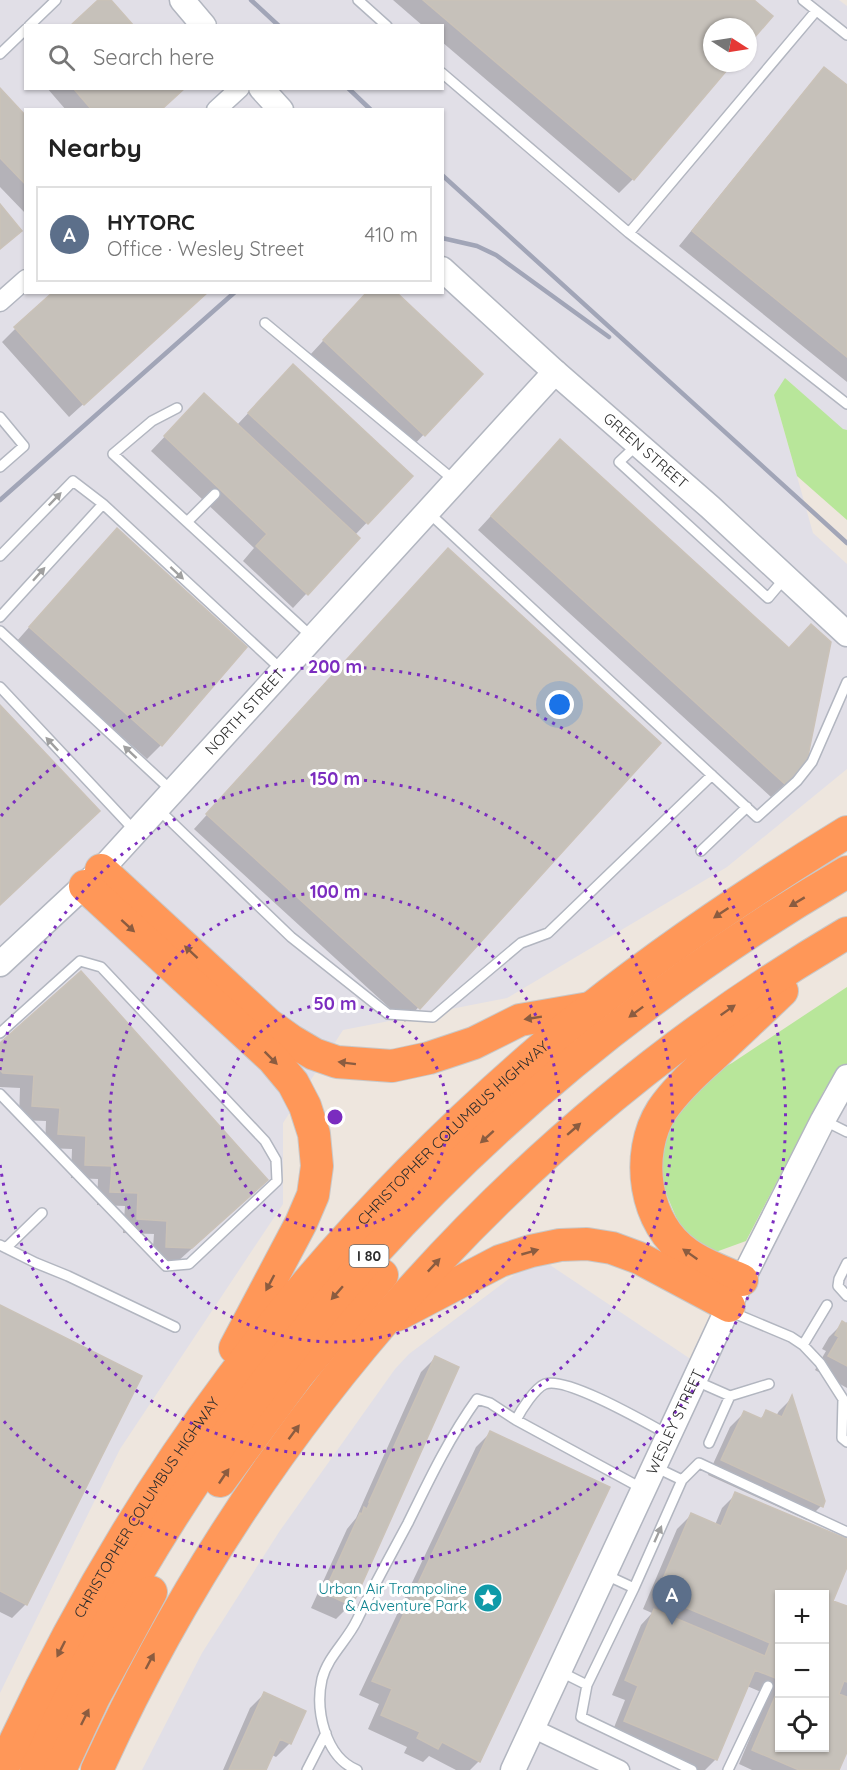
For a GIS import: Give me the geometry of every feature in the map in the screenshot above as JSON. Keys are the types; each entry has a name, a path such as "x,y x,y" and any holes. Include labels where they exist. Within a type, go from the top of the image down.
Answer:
{"highway":[{"name":"CHRISTOPHER COLUMBUS HIGHWAY","path":"2,1770 37,1695 86,1601 142,1506 188,1437 263,1335 360,1221 431,1149 505,1080 591,1008 703,925 786,869 847,832"},
{"name":"CHRISTOPHER COLUMBUS HIGHWAY","path":"36,1770 60,1717 110,1620 137,1572 196,1479 259,1389 364,1262 480,1144 520,1107 606,1035 694,969 847,872"},
{"path":"93,878 268,1024 314,1054 337,1062 392,1066 474,1043 520,1020 591,1008"},
{"path":"93,878 273,1059 297,1090 314,1134 317,1166 313,1195 301,1223 188,1437"},
{"name":"I 80","path":"60,1770 94,1697 140,1611 208,1499 298,1375 405,1249 513,1142 604,1064 647,1030 734,968 847,897"},
{"path":"733,1299 708,1265 687,1254 669,1236 655,1214 648,1186 647,1159 652,1134 662,1110 691,1076 843,935"},
{"path":"97,1770 155,1652 221,1539 282,1449 380,1323 495,1202 575,1129 658,1060 701,1028 843,935"},
{"path":"380,1323 500,1261 560,1245 587,1244 612,1248 733,1299"}],"street":[{"path":"182,0 202,24"},
{"path":"218,108 238,90"},
{"path":"263,90 279,108"},
{"name":"GREEN STREET","path":"444,271 555,372 710,507 847,634"},
{"path":"0,302 24,281"},
{"name":"NORTH STREET","path":"0,964 93,878 555,372"},
{"name":"WESLEY STREET","path":"513,1770 733,1299 847,1077"},
{"path":"532,1728 620,1770"}],"lane":[{"path":"31,24 56,0"},
{"path":"358,0 385,24"},
{"path":"803,0 847,34"},
{"path":"629,232 816,11"},
{"path":"0,54 24,31"},
{"path":"444,75 629,232 847,404"},
{"path":"265,323 455,481"},
{"path":"177,408 152,421 113,454 313,637"},
{"path":"0,417 24,446 0,467"},
{"path":"0,556 73,481 103,504 283,670"},
{"path":"187,522 215,494"},
{"path":"0,617 103,504"},
{"path":"428,512 757,817 797,781 812,762 847,682"},
{"path":"0,631 165,800 291,937 388,1014 434,1017 521,943 548,933 712,775"},
{"path":"0,687 135,832"},
{"path":"701,851 747,807"},
{"path":"0,1033 80,961 101,967 265,1141 276,1160 278,1181 189,1264 166,1266 0,1094"},
{"path":"823,1120 847,1132"},
{"path":"42,1213 3,1246 175,1327"},
{"path":"847,1263 838,1286 847,1296"},
{"path":"733,1299 803,1345 820,1363 843,1399 842,1438 847,1442"},
{"path":"803,1345 827,1305"},
{"path":"694,1380 730,1396 769,1384"},
{"path":"516,1420 542,1385 552,1382 578,1389 669,1435"},
{"path":"709,1443 730,1396"},
{"path":"357,1770 347,1766 330,1744 320,1706 322,1679 332,1656 356,1623 454,1432 477,1399 490,1403 516,1420 643,1489"},
{"path":"692,1770 581,1717 587,1685 634,1588 682,1480 699,1463 847,1532"},
{"path":"654,1467 682,1480"},
{"path":"604,1575 634,1588"},
{"path":"559,1671 587,1685"},
{"path":"728,1770 768,1686"},
{"path":"306,1770 326,1733"}],"shaded area":[{"path":"0,0 839,0 847,6 847,430 843,430 786,379 774,395 813,533 847,564 847,769 727,867 507,998 343,1030 283,1123 283,1204 120,1449 0,1693"},
{"path":"847,1103 847,1770 142,1770 202,1653 279,1532 395,1369 409,1354 538,1257 698,1364 736,1286 826,1144"}],"green space":[{"path":"785,378 843,429 847,430 847,520 797,476 774,395"},
{"path":"847,987 847,1064 825,1089 746,1241 713,1253 682,1231 659,1177 668,1125 704,1078 732,1063"}],"building":[{"path":"98,0 111,0 132,24 72,24"},
{"path":"423,0 754,0 773,16 757,35 757,18 703,18 703,72 725,72 634,180"},
{"path":"824,67 847,85 847,357 692,231"},
{"path":"0,88 24,114 24,183 0,158"},
{"path":"75,90 183,90 163,108 90,108"},
{"path":"0,204 22,231 0,249"},
{"path":"51,294 206,294 84,405 14,327"},
{"path":"365,294 398,294 483,374 425,436 323,340"},
{"path":"293,364 413,476 368,524 248,413"},
{"path":"204,393 360,538 308,595 256,546 267,534 164,436"},
{"path":"560,439 789,648 811,624 831,642 807,761 786,785 491,516"},
{"path":"117,528 247,647 162,746 29,627"},
{"path":"448,548 661,743 420,1009 206,814"},
{"path":"0,705 100,811 0,905"},
{"path":"81,971 268,1180 192,1248 166,1247 167,1221 137,1219 138,1193 110,1192 112,1166 85,1165 86,1136 58,1134 60,1108 32,1106 34,1075 3,1073 0,1070 0,1043"},
{"path":"0,1305 142,1376 27,1605 0,1591"},
{"path":"842,1321 847,1324 847,1366 828,1356 839,1337 835,1335"},
{"path":"435,1356 459,1367 352,1606 324,1593 360,1513 362,1514 364,1507 367,1509"},
{"path":"792,1395 825,1501 823,1507 721,1460 744,1411 762,1419 766,1410 782,1417"},
{"path":"490,1431 610,1487 480,1762 442,1742 438,1749 417,1738 420,1732 381,1715 392,1689 372,1681"},
{"path":"735,1492 847,1539 847,1567 833,1601 847,1606 847,1682 844,1681 839,1694 847,1697 847,1752 839,1770 799,1770 752,1750 775,1697 775,1752 829,1752 829,1590 775,1590 775,1678 755,1670 717,1760 624,1721 638,1686 625,1680 654,1609 765,1656 770,1643 656,1595 691,1513 721,1526"},
{"path":"264,1692 306,1711 291,1744 280,1739 266,1770 229,1770"}],"railway":[{"path":"251,0 277,24"},
{"path":"350,90 369,108"},
{"path":"444,177 847,543"},
{"path":"444,238 477,246 496,255 609,337"},
{"path":"0,500 233,294"}],"place":[{"name":"Urban Air Trampoline & Adventure Park","path":"488,1598"},
{"name":"HYTORC","path":"672,1625"}]}
